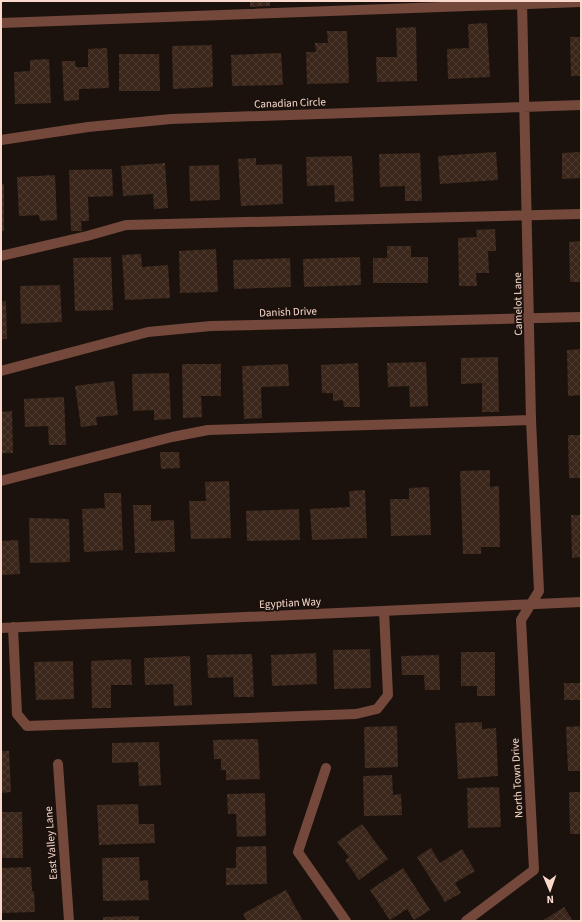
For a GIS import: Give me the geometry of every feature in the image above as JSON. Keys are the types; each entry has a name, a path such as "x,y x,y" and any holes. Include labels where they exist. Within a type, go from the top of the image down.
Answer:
{"street":[{"path":"1,23 581,2"},
{"name":"Camelot Lane","path":"522,3 532,420 538,591 532,604"},
{"name":"Canadian Circle","path":"1,140 88,127 171,119 581,105"},
{"path":"1,256 126,225 581,214"},
{"name":"Danish Drive","path":"1,371 148,332 211,326 581,317"},
{"path":"1,481 172,437 208,430 532,420"},
{"name":"Egyptian Way","path":"1,628 581,602"},
{"name":"North Town Drive","path":"466,921 534,870 521,620 532,604"},
{"path":"13,627 17,714 27,726 356,714 377,709 388,695 384,610"},
{"name":"East Valley Lane","path":"58,764 69,921"},
{"path":"326,768 298,852 346,921"}],"building":[{"path":"250,1 270,1 270,6 250,7"},
{"path":"487,23 490,77 448,79 447,49 469,48 468,24"},
{"path":"416,27 417,81 377,82 376,57 397,57 396,28"},
{"path":"327,31 347,31 349,83 307,84 306,52 316,52 315,43 328,43"},
{"path":"570,37 581,37 581,76 571,76"},
{"path":"212,45 213,87 173,89 172,46"},
{"path":"107,48 109,88 79,89 79,100 64,101 62,61 75,61 76,67 88,67 88,49"},
{"path":"281,53 283,85 232,86 231,55"},
{"path":"119,54 159,54 160,91 119,91"},
{"path":"49,59 51,103 15,104 14,72 30,71 30,60"},
{"path":"496,152 498,180 440,184 438,156"},
{"path":"581,152 581,178 562,179 562,153"},
{"path":"420,153 422,201 405,201 405,186 380,187 379,154"},
{"path":"352,156 354,201 335,202 334,185 307,186 306,157"},
{"path":"256,158 256,165 282,164 283,204 241,206 238,159"},
{"path":"165,163 168,208 154,209 153,194 123,196 121,166"},
{"path":"219,165 220,200 190,201 189,166"},
{"path":"112,169 113,196 88,197 89,221 81,221 82,231 71,231 69,170"},
{"path":"55,175 57,220 40,221 39,215 19,216 17,177"},
{"path":"1,184 4,184 4,231 1,231"},
{"path":"495,229 496,251 488,251 489,273 476,273 477,286 459,286 458,238 477,237 476,230"},
{"path":"581,241 581,282 570,282 569,242"},
{"path":"387,246 411,246 411,257 428,257 428,283 373,283 373,258 387,258"},
{"path":"216,249 218,292 180,293 179,251"},
{"path":"141,254 142,267 168,265 170,298 125,300 122,255"},
{"path":"111,257 113,310 75,311 73,258"},
{"path":"360,257 361,285 304,287 303,259"},
{"path":"290,258 291,287 234,289 233,260"},
{"path":"60,285 62,322 21,324 20,286"},
{"path":"6,301 7,339 1,339 1,302"},
{"path":"581,349 581,395 568,396 567,350"},
{"path":"498,357 499,412 482,412 482,383 461,384 461,358"},
{"path":"426,362 428,406 410,407 409,386 388,387 387,363"},
{"path":"358,363 360,407 344,407 343,400 333,401 333,393 322,393 321,365"},
{"path":"182,364 221,364 221,396 201,396 202,417 183,418"},
{"path":"288,364 289,386 261,387 262,418 244,419 242,366"},
{"path":"169,373 171,419 154,420 154,410 133,411 132,374"},
{"path":"114,381 118,415 96,417 97,425 81,427 75,386"},
{"path":"64,397 66,445 49,445 48,426 25,427 24,399"},
{"path":"12,411 13,453 1,453 1,412"},
{"path":"568,435 581,435 581,478 569,478"},
{"path":"160,452 179,452 180,468 161,469"},
{"path":"490,470 490,487 499,486 500,547 481,547 481,554 463,554 460,471"},
{"path":"229,481 231,538 191,539 189,501 206,501 205,482"},
{"path":"429,487 431,535 391,536 390,499 409,499 409,488"},
{"path":"365,490 367,538 312,540 310,509 350,507 349,491"},
{"path":"104,493 121,493 123,550 84,552 82,509 105,508"},
{"path":"133,505 151,505 151,521 174,520 175,552 135,553"},
{"path":"299,509 300,540 247,541 246,511"},
{"path":"571,515 581,515 581,557 572,558"},
{"path":"29,518 69,519 70,562 30,563"},
{"path":"18,540 20,574 1,575 1,541"},
{"path":"370,649 371,688 334,689 333,650"},
{"path":"461,652 495,652 495,696 477,696 477,686 461,686"},
{"path":"316,653 317,684 272,686 271,655"},
{"path":"252,654 254,697 234,697 233,677 208,678 207,655"},
{"path":"439,655 440,690 425,690 424,675 402,675 401,656"},
{"path":"190,656 192,705 174,706 173,684 145,685 144,658"},
{"path":"131,659 132,685 111,685 111,708 92,708 91,661"},
{"path":"73,661 74,699 36,700 34,662"},
{"path":"564,683 581,683 581,700 564,700"},
{"path":"482,722 482,729 496,728 498,776 458,779 455,723"},
{"path":"397,726 398,767 365,768 364,727"},
{"path":"581,726 581,771 568,771 566,727"},
{"path":"258,739 260,779 226,780 226,770 221,770 221,759 214,759 213,740"},
{"path":"159,742 161,785 139,786 138,762 112,763 112,743"},
{"path":"1,751 9,751 11,792 1,793"},
{"path":"392,775 393,795 401,794 402,815 364,816 363,776"},
{"path":"499,787 501,827 468,828 467,788"},
{"path":"569,792 581,792 581,834 570,834"},
{"path":"265,793 266,836 237,837 236,814 228,814 227,794"},
{"path":"138,804 139,824 154,824 155,843 99,845 97,805"},
{"path":"1,812 22,812 23,858 1,858"},
{"path":"362,824 388,859 359,880 345,860 349,857 337,842"},
{"path":"266,846 267,884 226,885 226,868 236,868 236,847"},
{"path":"431,848 440,863 462,849 475,871 455,883 461,893 445,902 417,857"},
{"path":"139,857 140,881 148,880 149,900 103,901 102,858"},
{"path":"31,867 35,912 1,913 1,868"},
{"path":"403,868 430,910 414,920 407,909 390,920 370,890"},
{"path":"286,890 303,921 247,921 243,914"},
{"path":"564,907 573,921 542,921"},
{"path":"139,916 139,921 103,921 103,917"}]}
